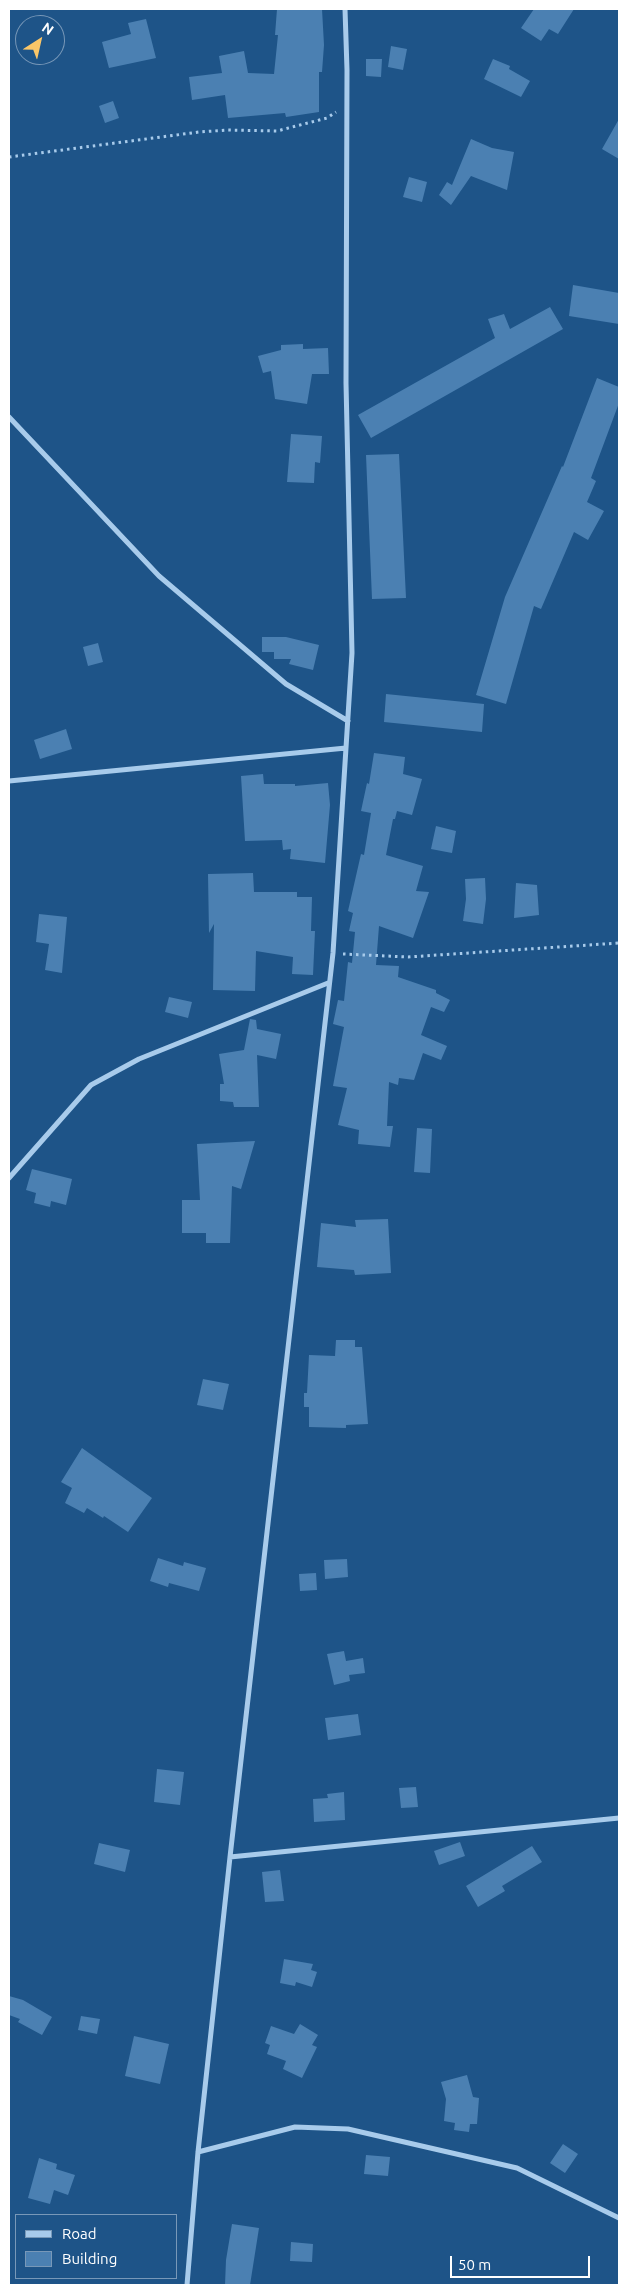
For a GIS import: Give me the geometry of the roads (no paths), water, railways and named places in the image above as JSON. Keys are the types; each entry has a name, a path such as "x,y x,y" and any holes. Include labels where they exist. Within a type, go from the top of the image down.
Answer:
{"street":[{"path":"187,2285 198,2152 230,1857 328,983 333,953 352,653 346,383 347,106 345,9"},
{"path":"9,417 159,576 286,684 348,721"},
{"path":"9,781 346,748"},
{"path":"9,1178 91,1086 139,1059 328,983"},
{"path":"230,1857 619,1818"},
{"path":"198,2152 295,2127 348,2129 517,2168 619,2218"}]}
